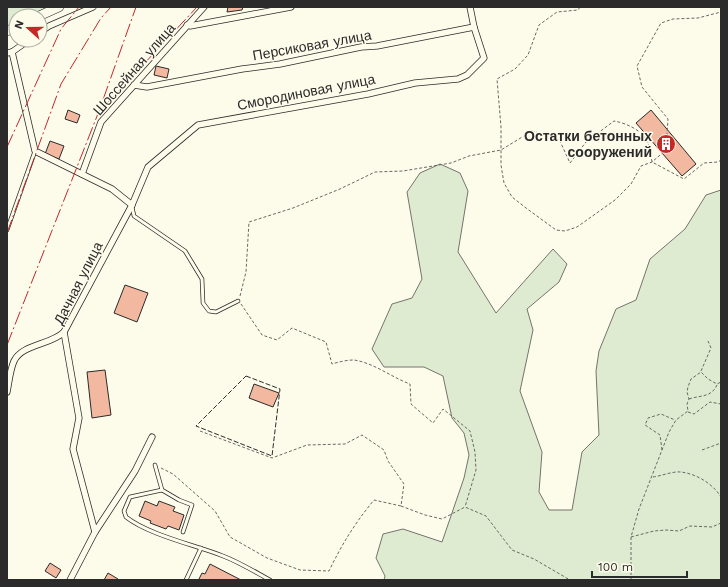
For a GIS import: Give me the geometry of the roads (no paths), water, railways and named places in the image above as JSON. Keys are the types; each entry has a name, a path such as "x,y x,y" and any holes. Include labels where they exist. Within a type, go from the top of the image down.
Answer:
{"main road":[{"path":"48,12 59,7"}],"street":[{"path":"48,27 93,7"},
{"name":"Шоссейная улица","path":"82,174 101,122 204,7"},
{"path":"187,25 190,26 291,7"},
{"path":"470,7 474,27"},
{"name":"Персиковая улица","path":"134,85 147,87 242,69 280,64 361,47 377,46 474,27"},
{"name":"Смородиновая улица","path":"132,205 148,167 198,126 368,94 415,83 458,79 467,75 484,58 474,27"},
{"path":"9,52 35,151 112,189 132,205"},
{"name":"Дачная улица","path":"95,532 73,449 79,418 64,332 132,205"},
{"path":"7,392 14,360 24,350 59,338 64,332"},
{"path":"70,580 95,532 135,471 152,437"}],"lane":[{"path":"7,230 35,151"},
{"path":"132,205 134,216 185,251 202,279 203,303 209,311 216,312 238,301"},
{"path":"155,466 162,490"},
{"path":"182,532 192,505 179,500 162,490 130,497 124,511 126,517 139,525 225,556 270,580"},
{"path":"186,580 201,548"}],"place":[{"name":"Остатки бетонных сооружений","path":"666,144"}]}
